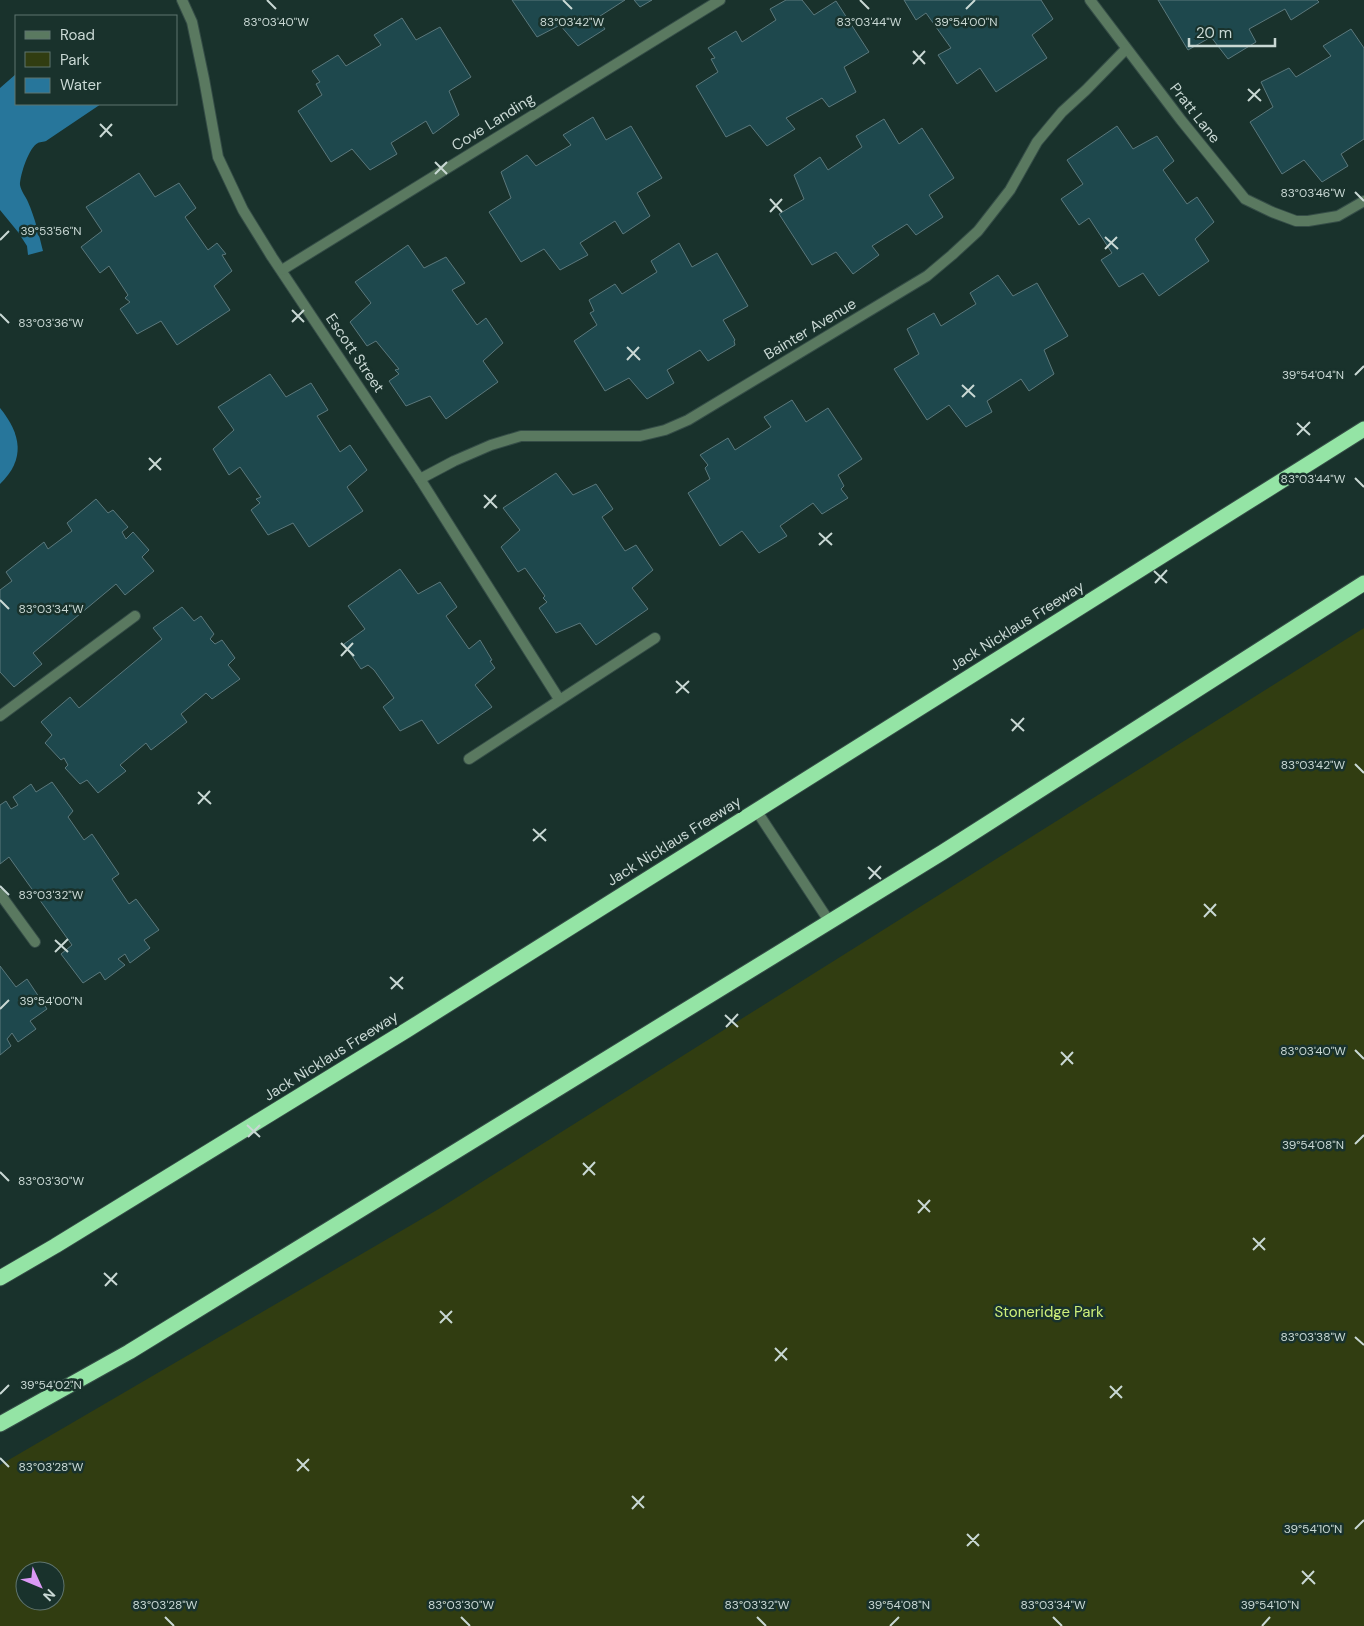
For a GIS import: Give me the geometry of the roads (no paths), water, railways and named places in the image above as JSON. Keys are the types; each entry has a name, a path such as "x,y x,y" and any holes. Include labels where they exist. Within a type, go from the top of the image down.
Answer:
{"highway":[{"name":"Jack Nicklaus Freeway","path":"0,1278 407,1030 1364,429"},
{"path":"0,1424 138,1347 942,852 1364,583"}],"street":[{"name":"Escott Street","path":"182,0 192,22 218,157 243,210 420,479 559,699"},
{"name":"Cove Landing","path":"282,270 720,0"},
{"name":"Pratt Lane","path":"1090,0 1180,120 1245,199 1296,221 1338,216 1364,201"},
{"name":"Bainter Avenue","path":"420,479 454,461 491,445 521,436 640,436 665,430 688,420 927,276 978,231 1010,190 1037,142 1062,112 1126,48"},
{"path":"0,716 135,616"},
{"path":"468,759 655,638"},
{"path":"756,810 829,921"},
{"path":"0,894 34,942"}],"water":[{"path":"15,75 15,105 100,105 46,141 38,143 28,155 20,185 33,214 43,251 28,255 27,246 0,210 0,88"},
{"path":"0,408 13,427 18,446 14,465 0,484"}],"park label":[{"name":"Stoneridge Park","path":"1049,1312"}]}
